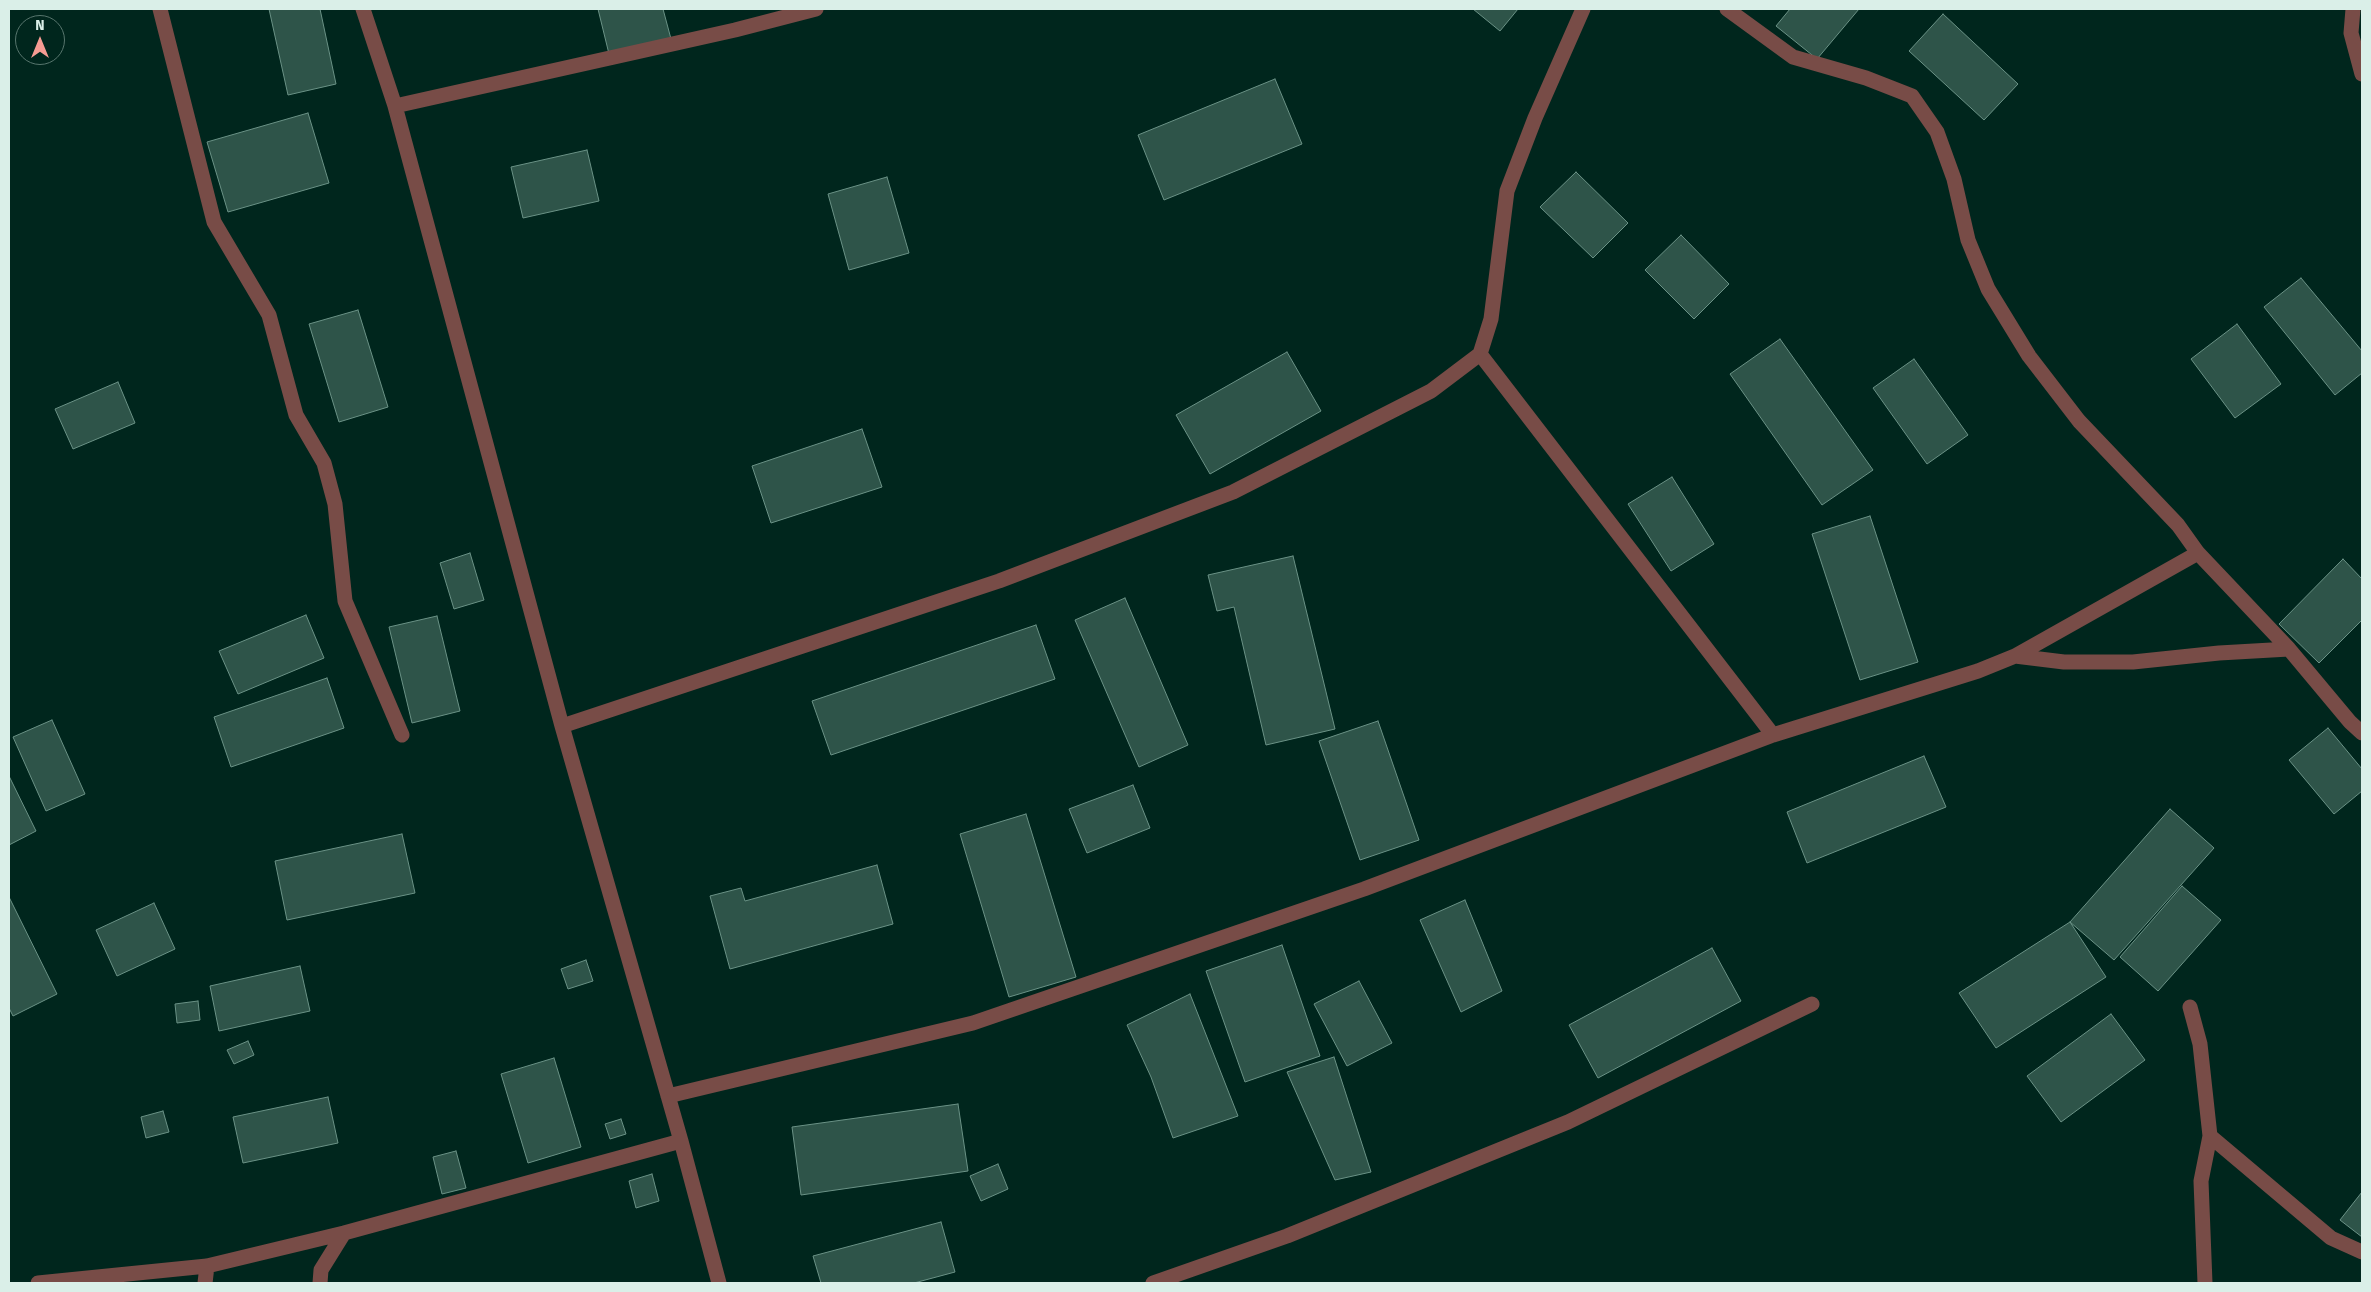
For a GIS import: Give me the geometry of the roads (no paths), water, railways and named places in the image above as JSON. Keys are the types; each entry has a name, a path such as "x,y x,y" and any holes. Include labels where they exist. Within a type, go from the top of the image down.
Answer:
{"street":[{"path":"160,9 214,222 269,314 296,415 324,463 335,504 345,601 402,736"},
{"path":"362,9 395,106 562,726 682,1142 719,1283"},
{"path":"395,106 735,30 816,9"},
{"path":"562,726 1000,581 1233,492 1431,391 1480,354 1491,320 1507,191 1535,118 1583,9"},
{"path":"1727,9 1793,57 1866,78 1912,96 1937,132 1954,179 1968,240 1988,289 2030,356 2079,421 2178,525 2198,553 2289,649 2350,722 2362,733"},
{"path":"2353,9 2351,33 2362,74"},
{"path":"1480,354 1772,735"},
{"path":"668,1096 972,1023 1364,889 1772,735 1978,672 2015,656 2198,553"},
{"path":"2015,656 2064,662 2133,662 2219,653 2289,649"},
{"path":"1153,1283 1287,1236 1568,1122 1812,1004"},
{"path":"2190,1007 2200,1044 2210,1136 2201,1181 2204,1283"},
{"path":"2210,1136 2331,1238 2362,1252"},
{"path":"38,1283 206,1266 344,1232 682,1142"},
{"path":"320,1283 321,1270 344,1232"},
{"path":"205,1283 206,1266"}]}
